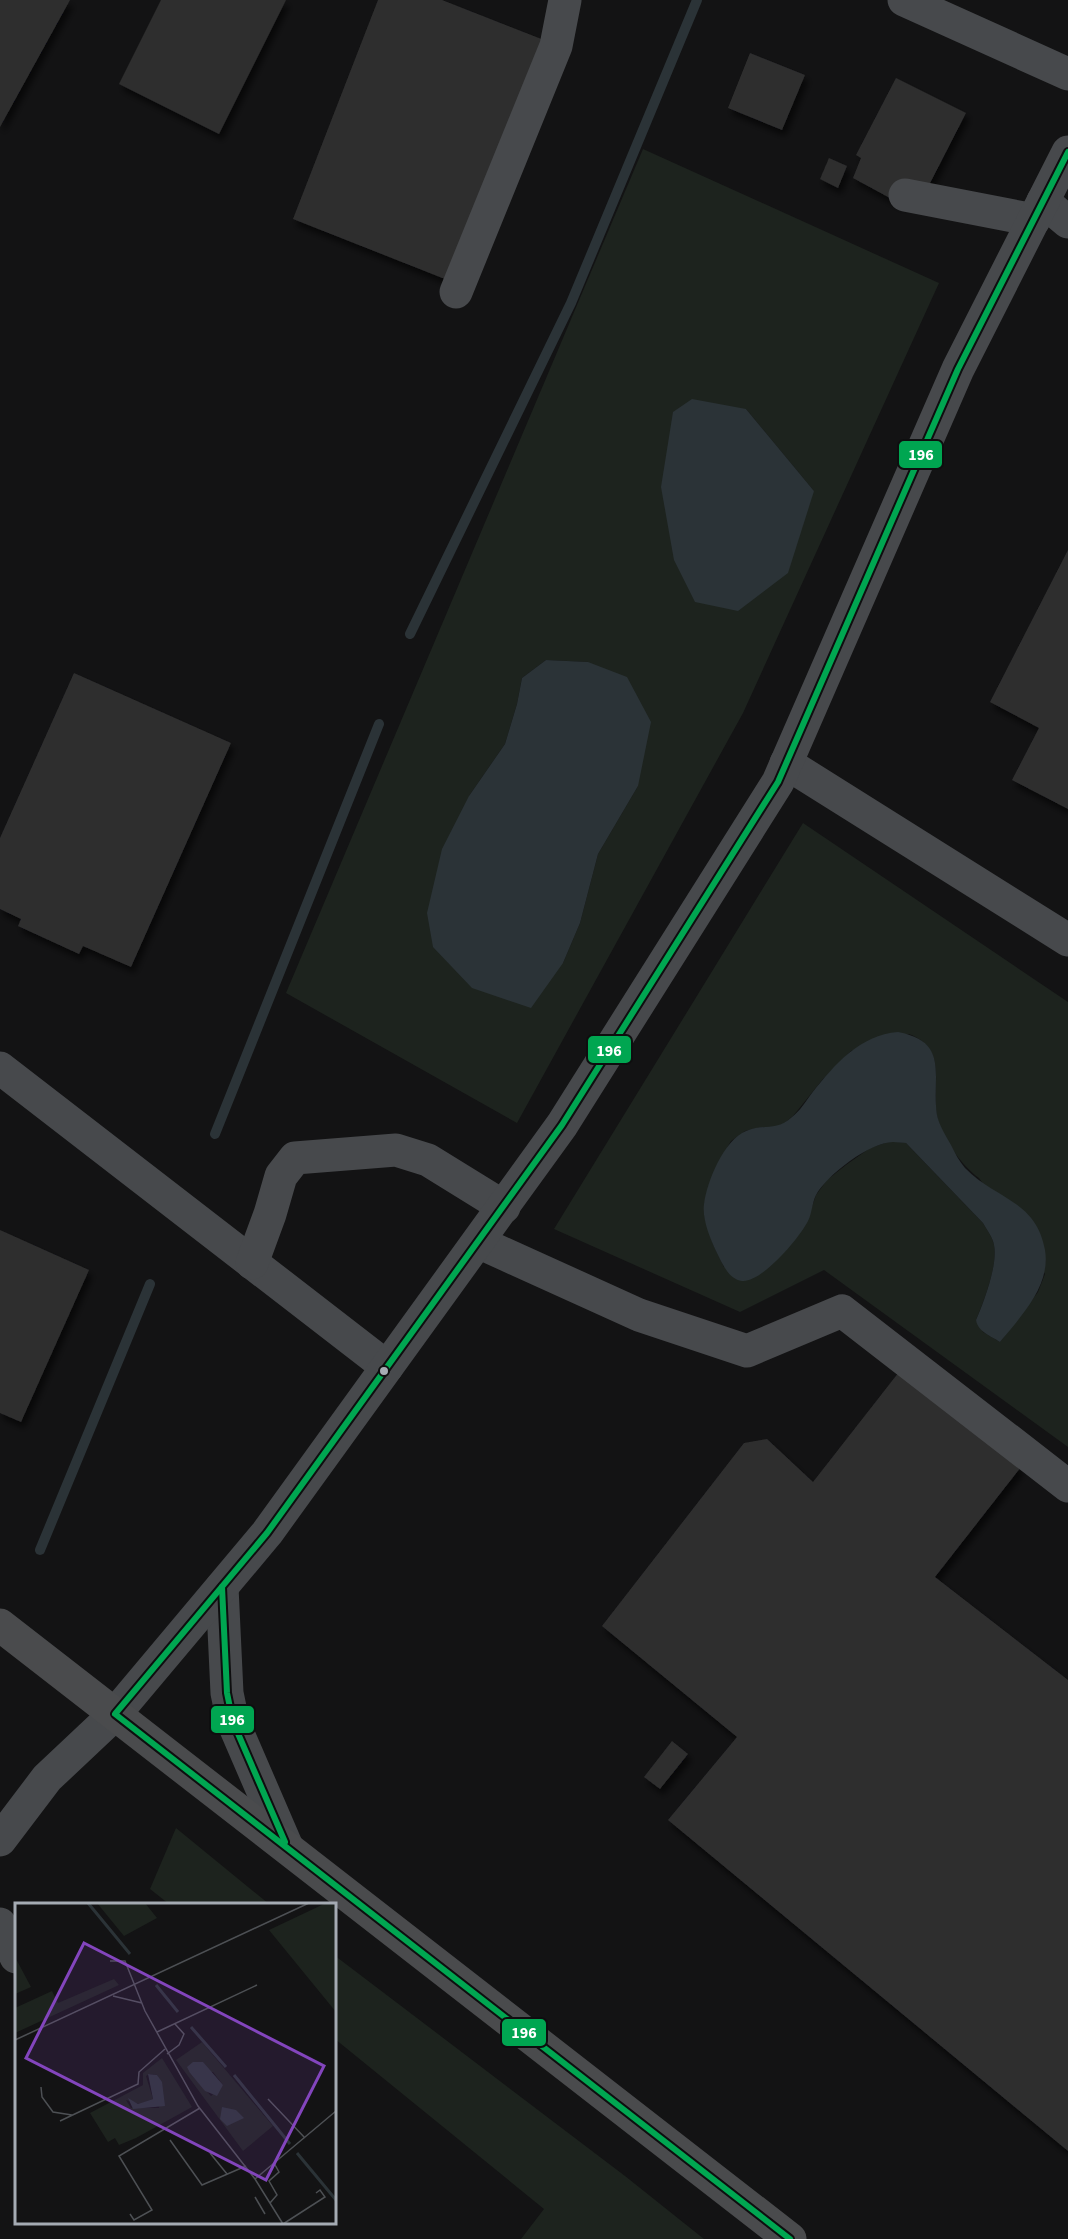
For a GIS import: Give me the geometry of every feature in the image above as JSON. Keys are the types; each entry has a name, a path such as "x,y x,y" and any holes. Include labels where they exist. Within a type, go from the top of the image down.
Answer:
{"main road":[{"path":"0,1625 790,2239"}],"street":[{"path":"456,292 556,46 565,0"},
{"path":"910,1 1068,74"},
{"path":"0,1840 47,1778 115,1714 267,1533 562,1125 778,782 958,369 1068,152"},
{"path":"905,195 1039,210 1068,222"},
{"path":"786,763 1068,940"},
{"path":"0,1068 387,1368"},
{"path":"252,1263 270,1214 280,1176 295,1158 396,1150 428,1160 504,1206"},
{"path":"478,1242 639,1315 747,1351 842,1311 1068,1486"},
{"path":"222,1587 227,1693 233,1722 287,1847"},
{"path":"0,1924 15,1955"}],"shaded area":[{"path":"643,149 939,283 743,713 517,1123 286,993","holes":["746,409 814,491 695,602","546,660 588,662 638,786 598,854 580,923 563,963 469,796 505,744 522,678"]},
{"path":"692,399 746,409 814,491 788,573 738,611 695,602 674,560 661,487 673,412"},
{"path":"546,660 588,662 627,677 651,722 638,786 598,854 580,923 563,963 531,1008 472,988 433,947 427,913 442,849 469,796 505,744 522,678"},
{"path":"803,823 1068,1002 1068,1447 824,1270 740,1312 554,1229","holes":["909,1034 929,1049 934,1059 937,1116 948,1142 966,1166 979,1178 1045,1274 1038,1292 1000,1342 983,1332 976,1320 990,1283 994,1262 995,1253 991,1237 983,1223 906,1143 891,1141 870,1148 827,1180 816,1195 807,1221 724,1267 705,1219 704,1204 718,1163 731,1141 745,1131 761,1127 780,1127 793,1116 823,1079 851,1051"]},
{"path":"898,1032 915,1037 926,1044 932,1053 935,1063 938,1119 961,1163 989,1187 1024,1210 1040,1233 1046,1263 1039,1288 1033,1300 1000,1342 982,1331 976,1320 994,1262 995,1253 991,1237 983,1223 906,1143 884,1143 873,1147 839,1169 816,1195 808,1221 797,1237 780,1258 760,1275 750,1280 737,1280 729,1274 718,1256 707,1228 704,1216 706,1195 718,1162 731,1143 746,1131 786,1122 798,1112 830,1072 849,1053 872,1039"},
{"path":"176,1828 268,1903 168,1903 150,1889"},
{"path":"336,1957 625,2176 704,2239 521,2239 544,2209 336,2040"}],"building":[{"path":"0,0 70,0 0,127"},
{"path":"161,0 286,0 219,134 119,84"},
{"path":"378,0 442,0 549,42 455,283 293,219"},
{"path":"750,53 805,75 782,130 728,108"},
{"path":"896,78 966,113 926,191 901,204 853,178 861,158 856,155"},
{"path":"829,158 847,166 838,188 820,179"},
{"path":"1068,550 1068,809 1012,780 1039,728 990,702"},
{"path":"74,673 231,743 131,967 83,946 79,954 18,926 21,919 0,909 0,838"},
{"path":"0,1230 89,1270 21,1422 0,1413"},
{"path":"899,1372 1021,1467 935,1577 1068,1680 1068,2151 668,1820 737,1737 602,1626 744,1443 767,1439 813,1482"},
{"path":"672,1741 688,1754 660,1789 644,1777"}],"waterway":[{"path":"410,634 571,303 697,0"},
{"path":"215,1134 379,724"},
{"path":"40,1550 150,1284"}],"transit line":[{"name":"196","path":"790,2239 115,1714 267,1533 562,1125 778,782 958,369 1068,152"},
{"name":"196","path":"222,1587 227,1693 233,1722 285,1842"}]}
